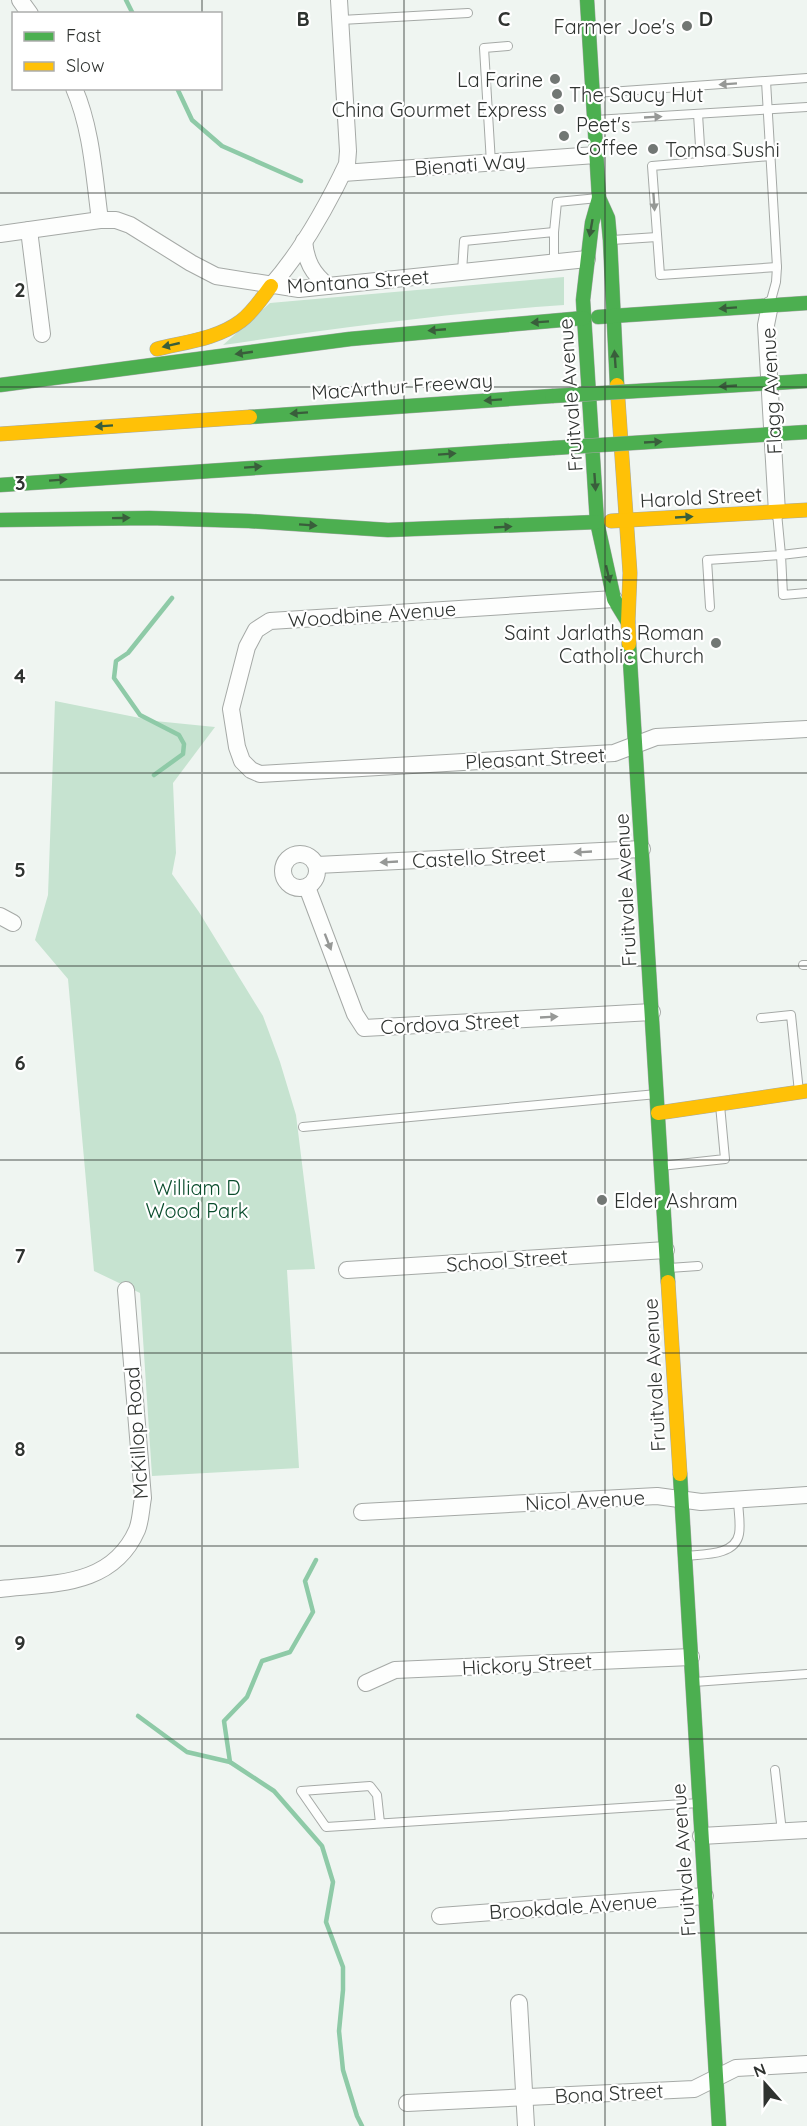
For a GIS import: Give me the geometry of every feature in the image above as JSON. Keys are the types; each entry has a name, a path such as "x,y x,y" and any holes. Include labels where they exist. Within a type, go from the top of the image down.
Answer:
{"main road":[{"name":"Fruitvale Avenue","path":"587,0 599,198 592,223 587,259 584,318 597,522 614,599 628,622"},
{"name":"Fruitvale Avenue","path":"599,198 608,218 610,240 630,590 628,622 719,2126"},
{"path":"587,259 612,281"},
{"path":"5,384 221,333 243,320 271,286"},
{"path":"5,384 361,338 584,318 807,303"},
{"name":"MacArthur Freeway","path":"0,434 807,381"},
{"path":"0,485 807,432"},
{"name":"Harold Street","path":"0,520 149,518 249,521 388,530 452,529 807,510"},
{"path":"658,1113 803,1091"}],"street":[{"path":"271,286 286,269 304,241 347,164 339,0"},
{"path":"75,90 86,125 100,220"},
{"name":"Bienati Way","path":"343,173 596,155"},
{"name":"Montana Street","path":"0,234 100,220 116,220 130,225 216,276 299,289 587,259"},
{"path":"29,230 42,334"},
{"path":"304,241 309,266 328,286"},
{"name":"Flagg Avenue","path":"770,305 766,325 777,512"},
{"name":"Woodbine Avenue","path":"260,774 251,770 242,761 237,747 231,709 247,647 256,630 270,621 614,599"},
{"name":"Pleasant Street","path":"260,774 616,753 656,737 807,729"},
{"name":"Castello Street","path":"317,866 642,849"},
{"path":"292,855 309,856 317,866 317,876 307,887 295,888 283,876 284,864 292,855"},
{"name":"Cordova Street","path":"307,887 355,1014 364,1028 652,1012"},
{"name":"School Street","path":"347,1270 666,1250"},
{"name":"McKillop Road","path":"0,1589 77,1581 102,1570 124,1552 138,1528 143,1498 126,1290"},
{"name":"Nicol Avenue","path":"362,1512 657,1496 701,1502 807,1495"},
{"name":"Hickory Street","path":"366,1683 395,1670 691,1657"},
{"path":"701,1836 807,1830"},
{"name":"Brookdale Avenue","path":"440,1916 705,1896"},
{"path":"519,2003 526,2126"},
{"name":"Bona Street","path":"407,2103 694,2089 736,2068 807,2064"}],"lane":[{"path":"340,20 468,13"},
{"path":"491,163 484,48 508,46"},
{"path":"592,93 807,78"},
{"path":"766,81 777,267 770,305"},
{"path":"594,120 807,107"},
{"path":"698,114 701,162"},
{"path":"770,156 652,166 660,275 777,267"},
{"path":"554,263 557,202 599,198"},
{"path":"462,273 464,241 554,232"},
{"path":"610,240 657,237"},
{"path":"777,512 783,595 807,593"},
{"path":"710,607 707,560 807,552"},
{"path":"761,1018 792,1015 803,1091"},
{"path":"303,1127 657,1094"},
{"path":"661,1166 725,1159 720,1105"},
{"path":"667,1268 698,1266"},
{"path":"685,1556 722,1551 736,1543 739,1533 738,1499"},
{"path":"692,1682 807,1674"},
{"path":"775,1770 782,1832"},
{"path":"380,1823 377,1795 370,1786 302,1791 326,1827 700,1803"}],"green space":[{"path":"564,277 564,305 478,312 223,345 270,303"},
{"name":"William D Wood Park","path":"55,701 155,721 215,727 173,783 176,853 172,874 199,912 263,1016 296,1115 315,1269 287,1270 299,1468 152,1476 140,1293 94,1271 68,979 35,940 48,895"}],"waterway":[{"path":"126,0 132,12"},
{"path":"178,90 192,120 222,146 301,181"},
{"path":"154,775 183,754 184,744 179,735 140,715 114,678 116,661 128,653 172,598"},
{"path":"316,1560 305,1581 313,1612 290,1652 262,1661 247,1697 224,1721 230,1762 274,1791 322,1846 333,1882 326,1922 343,1967 339,2031 343,2070 362,2126"},
{"path":"138,1716 187,1752 230,1762"}],"traffic: fast":[{"path":"587,0 599,198 608,218 610,240 617,385"},
{"path":"599,198 592,223 583,300 597,522 614,599 628,622"},
{"path":"598,317 807,303"},
{"path":"0,385 350,339 584,318"},
{"path":"552,396 807,381"},
{"path":"250,417 552,396"},
{"path":"553,448 807,432"},
{"path":"0,485 553,448"},
{"path":"0,520 149,518 249,521 388,530 597,522"},
{"path":"629,644 668,1282"},
{"path":"680,1474 719,2126"}],"traffic: slow":[{"path":"157,349 201,339 232,327 257,305 271,286"},
{"path":"617,385 630,573 629,644"},
{"path":"0,434 250,417"},
{"path":"611,521 807,510"},
{"path":"658,1113 807,1091"},
{"path":"668,1282 680,1474"}],"place":[{"name":"Farmer Joe's","path":"687,26"},
{"name":"La Farine","path":"555,79"},
{"name":"The Saucy Hut","path":"557,94"},
{"name":"China Gourmet Express","path":"559,109"},
{"name":"Peet's Coffee","path":"564,136"},
{"name":"Tomsa Sushi","path":"653,149"},
{"name":"Saint Jarlaths Roman Catholic Church","path":"716,643"},
{"name":"Elder Ashram","path":"602,1200"}]}
